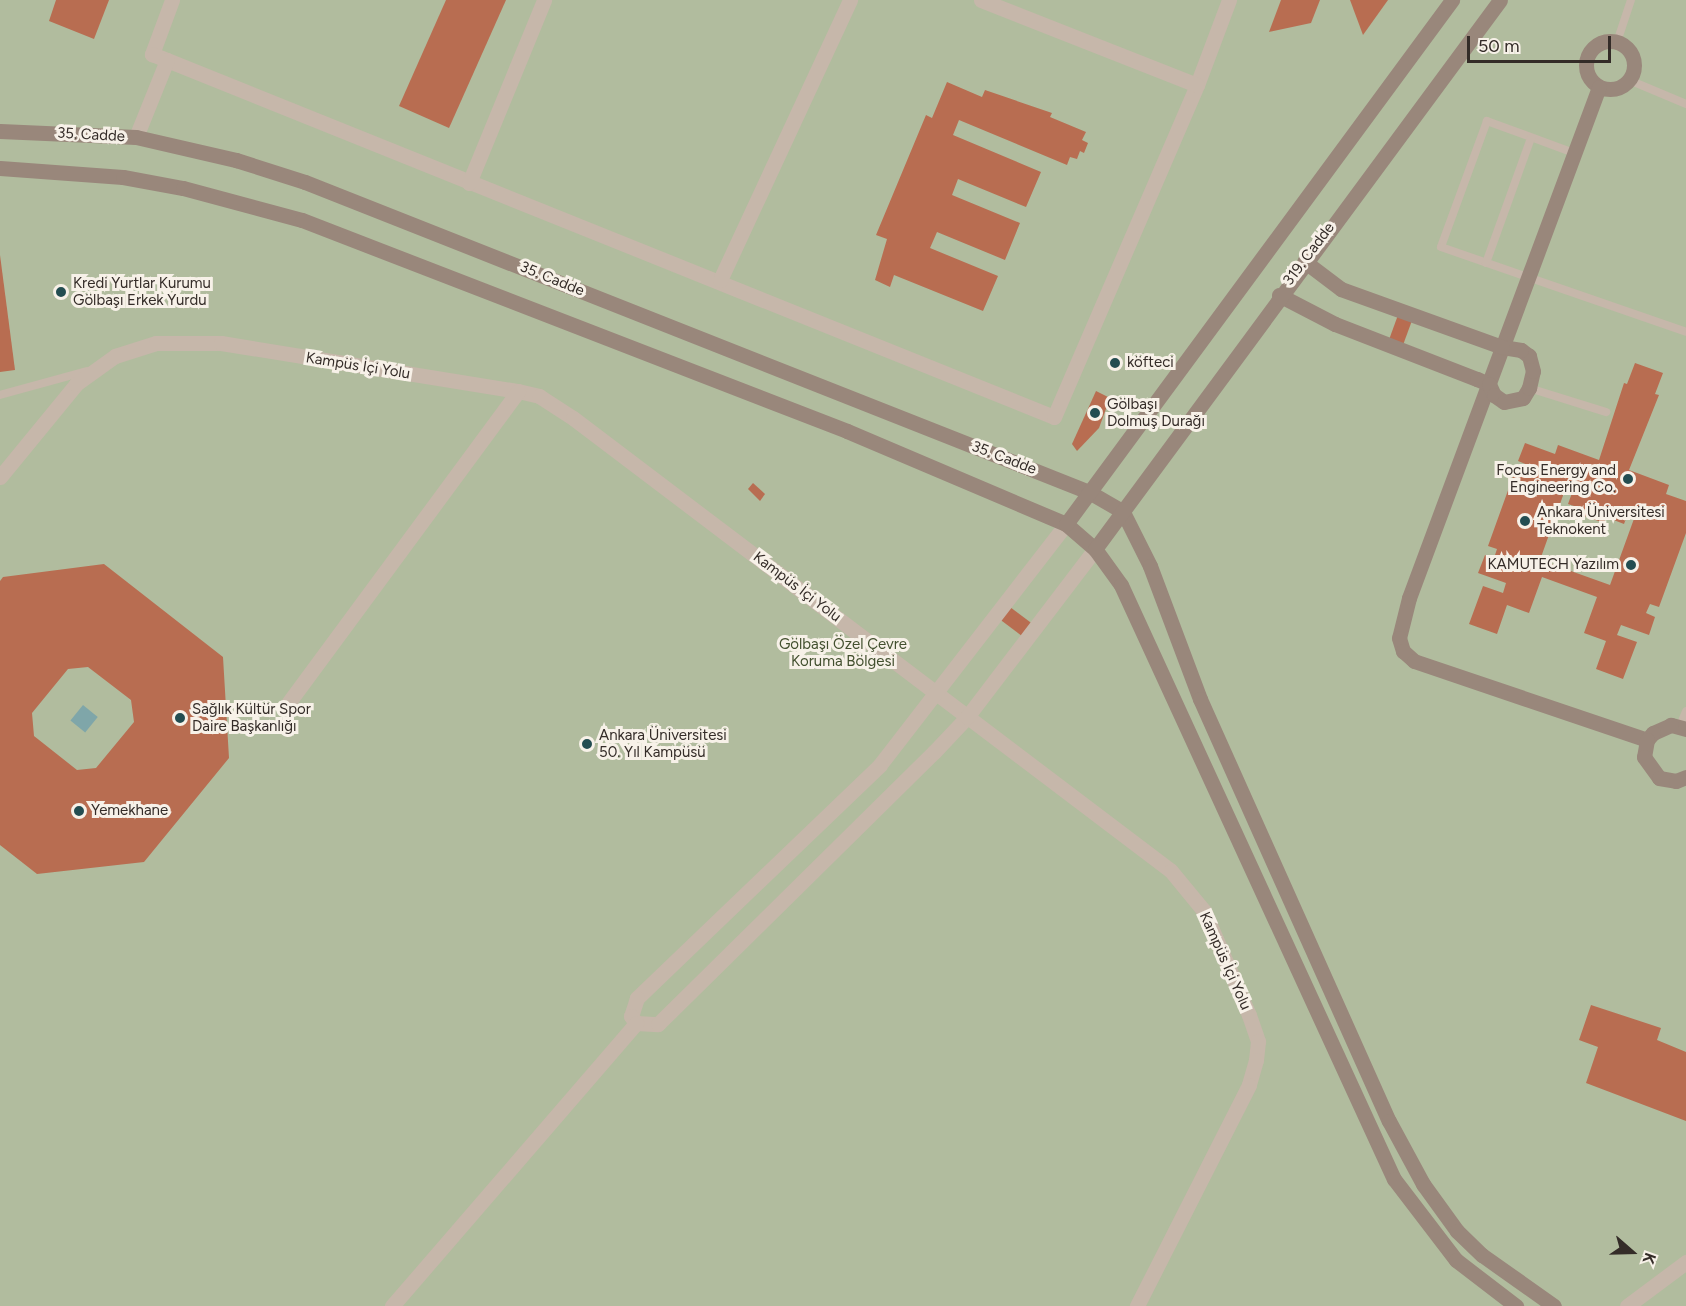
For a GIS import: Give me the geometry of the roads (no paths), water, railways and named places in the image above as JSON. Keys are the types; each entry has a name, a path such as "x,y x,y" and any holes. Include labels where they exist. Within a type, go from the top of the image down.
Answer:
{"street":[{"path":"172,0 153,54 469,183 720,280 1054,417 1197,85 1229,0"},
{"path":"469,183 544,0"},
{"path":"720,280 850,0"},
{"path":"981,0 1197,85"},
{"path":"636,1023 631,1016 637,998 879,765 1066,524 1452,0"},
{"name":"319. Cadde","path":"1095,549 1304,261 1500,0"},
{"path":"1617,42 1633,58 1629,80 1615,89 1599,87 1588,76 1586,60 1601,43 1617,42"},
{"path":"136,137 167,60"},
{"path":"1599,87 1403,614 1399,638 1403,651 1414,661 1647,740"},
{"name":"35. Cadde","path":"0,131 136,137 236,160 305,182 1089,492 1123,512"},
{"path":"0,168 123,177 183,188 302,220 847,431 1066,524 1095,549 1121,585 1394,1179 1456,1260 1516,1306"},
{"path":"1279,295 1335,324 1489,384 1494,395 1513,403 1529,387 1533,371 1529,356 1514,348 1502,347 1341,289 1304,261"},
{"name":"Kampüs İçi Yolu","path":"0,477 60,401 96,369 115,356 156,343 202,342 519,391 539,396 573,418 935,692 1189,889 1204,911 1258,1041 1249,1085 1137,1306"},
{"path":"289,702 519,391"},
{"path":"1123,512 1150,566 1200,699 1389,1121 1423,1184 1457,1231 1489,1261 1554,1306"},
{"path":"636,1023 658,1024 670,1013 967,717 1095,549"},
{"path":"1683,728 1661,727 1647,740 1644,757 1652,773 1667,781 1686,777"},
{"path":"392,1306 636,1023"},
{"path":"1627,1306 1686,1262"}],"lane":[{"path":"1617,42 1631,0"},
{"path":"1629,80 1686,104"},
{"path":"1575,153 1487,121 1441,247 1686,332"},
{"path":"1486,263 1531,138"},
{"path":"0,395 96,369"},
{"path":"1529,387 1606,412"},
{"path":"1683,728 1686,711"}],"water":[{"path":"83,705 98,717 85,733 70,721"}],"place":[{"name":"Kredi Yurtlar Kurumu Gölbaşı Erkek Yurdu","path":"61,292"},
{"name":"köfteci","path":"1115,363"},
{"name":"Gölbaşı Dolmuş Durağı","path":"1095,413"},
{"name":"Focus Energy and Engineering Co.","path":"1628,479"},
{"name":"Ankara Üniversitesi Teknokent","path":"1525,521"},
{"name":"KAMUTECH Yazılım","path":"1631,565"},
{"name":"Sağlık Kültür Spor Daire Başkanlığı","path":"180,718"},
{"name":"Ankara Üniversitesi 50. Yıl Kampüsü","path":"587,744"},
{"name":"Yemekhane","path":"79,811"}],"park label":[{"name":"Gölbaşı Özel Çevre Koruma Bölgesi","path":"843,652"}]}
